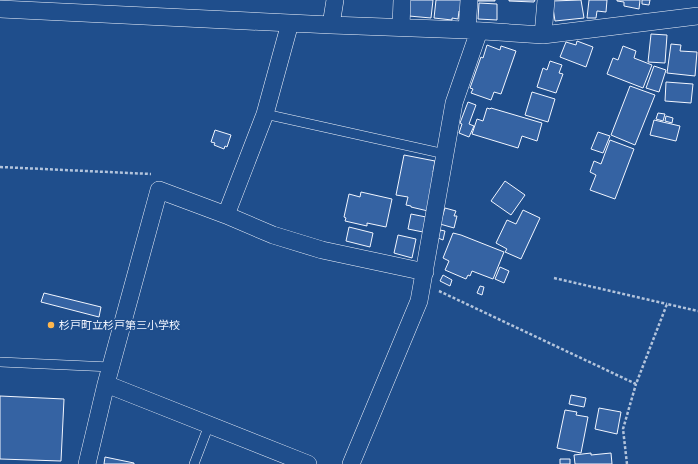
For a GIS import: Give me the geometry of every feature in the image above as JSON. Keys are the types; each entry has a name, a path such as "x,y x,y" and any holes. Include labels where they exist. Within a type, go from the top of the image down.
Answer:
{"street":[{"path":"331,25 335,0"},
{"path":"400,28 402,0"},
{"path":"352,464 419,301 454,103 473,30 469,0"},
{"path":"543,35 546,0"},
{"path":"0,9 331,25 473,30 543,35 698,16"},
{"path":"226,215 265,114 290,23"},
{"path":"87,464 106,384 159,190 226,215 273,235 424,278"},
{"path":"106,384 308,464"}],"lane":[{"path":"265,114 445,154"},
{"path":"0,362 111,367"},
{"path":"194,464 209,425"}],"path":[{"path":"0,167 154,174"},
{"path":"424,278 636,384"},
{"path":"554,278 698,311"},
{"path":"627,464 623,429 636,384 667,304"}],"building":[{"path":"410,0 433,0 431,18 409,16"},
{"path":"436,0 462,0 461,12 459,11 458,19 452,18 452,20 434,18"},
{"path":"495,0 495,1 477,1"},
{"path":"509,0 535,0 534,2"},
{"path":"581,0 584,18 555,21 552,1"},
{"path":"589,0 607,0 606,12 597,11 596,18 587,18"},
{"path":"617,0 640,0 639,9 624,6 624,2"},
{"path":"642,0 650,0 649,5 642,4"},
{"path":"479,3 497,4 497,20 478,19"},
{"path":"651,34 667,35 665,63 648,62"},
{"path":"577,41 593,47 586,67 560,57 566,42 576,45"},
{"path":"671,44 681,45 680,51 697,52 695,76 667,73"},
{"path":"487,45 500,50 501,46 516,51 501,94 494,92 491,100 471,93 473,89 470,88"},
{"path":"623,46 636,51 634,58 652,65 643,88 607,74 613,58 618,60"},
{"path":"550,61 562,65 559,73 563,74 556,93 537,87 543,68 547,70"},
{"path":"654,66 666,70 659,92 646,88"},
{"path":"666,82 693,84 691,103 665,101"},
{"path":"630,86 655,95 635,145 611,135"},
{"path":"532,92 555,99 548,122 525,115"},
{"path":"468,102 476,105 469,124 474,126 469,137 459,133 462,124 460,123"},
{"path":"487,108 542,123 537,141 522,136 518,148 472,134 477,119 483,121"},
{"path":"658,113 665,114 663,121 656,119"},
{"path":"666,116 673,118 672,123 665,121"},
{"path":"654,120 680,126 676,141 650,135"},
{"path":"215,130 231,135 227,147 225,146 224,149 214,145 215,143 211,142"},
{"path":"598,132 610,136 603,153 591,149"},
{"path":"610,140 634,149 615,199 590,190 596,175 590,172 594,161 601,164"},
{"path":"404,155 435,161 433,172 435,173 428,211 406,205 408,197 396,195"},
{"path":"505,181 525,195 511,215 491,201"},
{"path":"361,192 392,199 386,227 367,223 367,226 345,221 346,218 344,217 349,194 360,197"},
{"path":"445,208 456,211 454,216 457,216 454,228 440,224"},
{"path":"523,210 540,218 521,259 505,252 507,249 496,243 507,220 516,224"},
{"path":"411,214 426,217 423,232 408,229"},
{"path":"349,227 373,233 370,247 346,241"},
{"path":"440,230 445,231 443,240 438,238"},
{"path":"453,233 504,252 493,279 472,271 470,276 468,275 466,279 445,270 449,261 443,258"},
{"path":"398,235 416,239 412,258 394,253"},
{"path":"500,267 509,271 504,283 495,279"},
{"path":"443,275 452,280 450,286 440,281"},
{"path":"480,286 484,287 482,295 477,293"},
{"path":"44,293 101,307 99,317 41,302"},
{"path":"571,395 586,398 584,407 569,404"},
{"path":"0,396 64,399 61,461 0,459"},
{"path":"599,408 621,412 617,434 595,429"},
{"path":"565,410 577,412 576,415 588,417 581,453 557,448"},
{"path":"591,453 591,455 611,453 612,464 575,464 574,455"},
{"path":"105,457 134,463 134,464 104,464"},
{"path":"560,459 570,459 570,464 560,464"}],"place":[{"name":"杉戸町立杉戸第三小学校","path":"51,325"}]}
